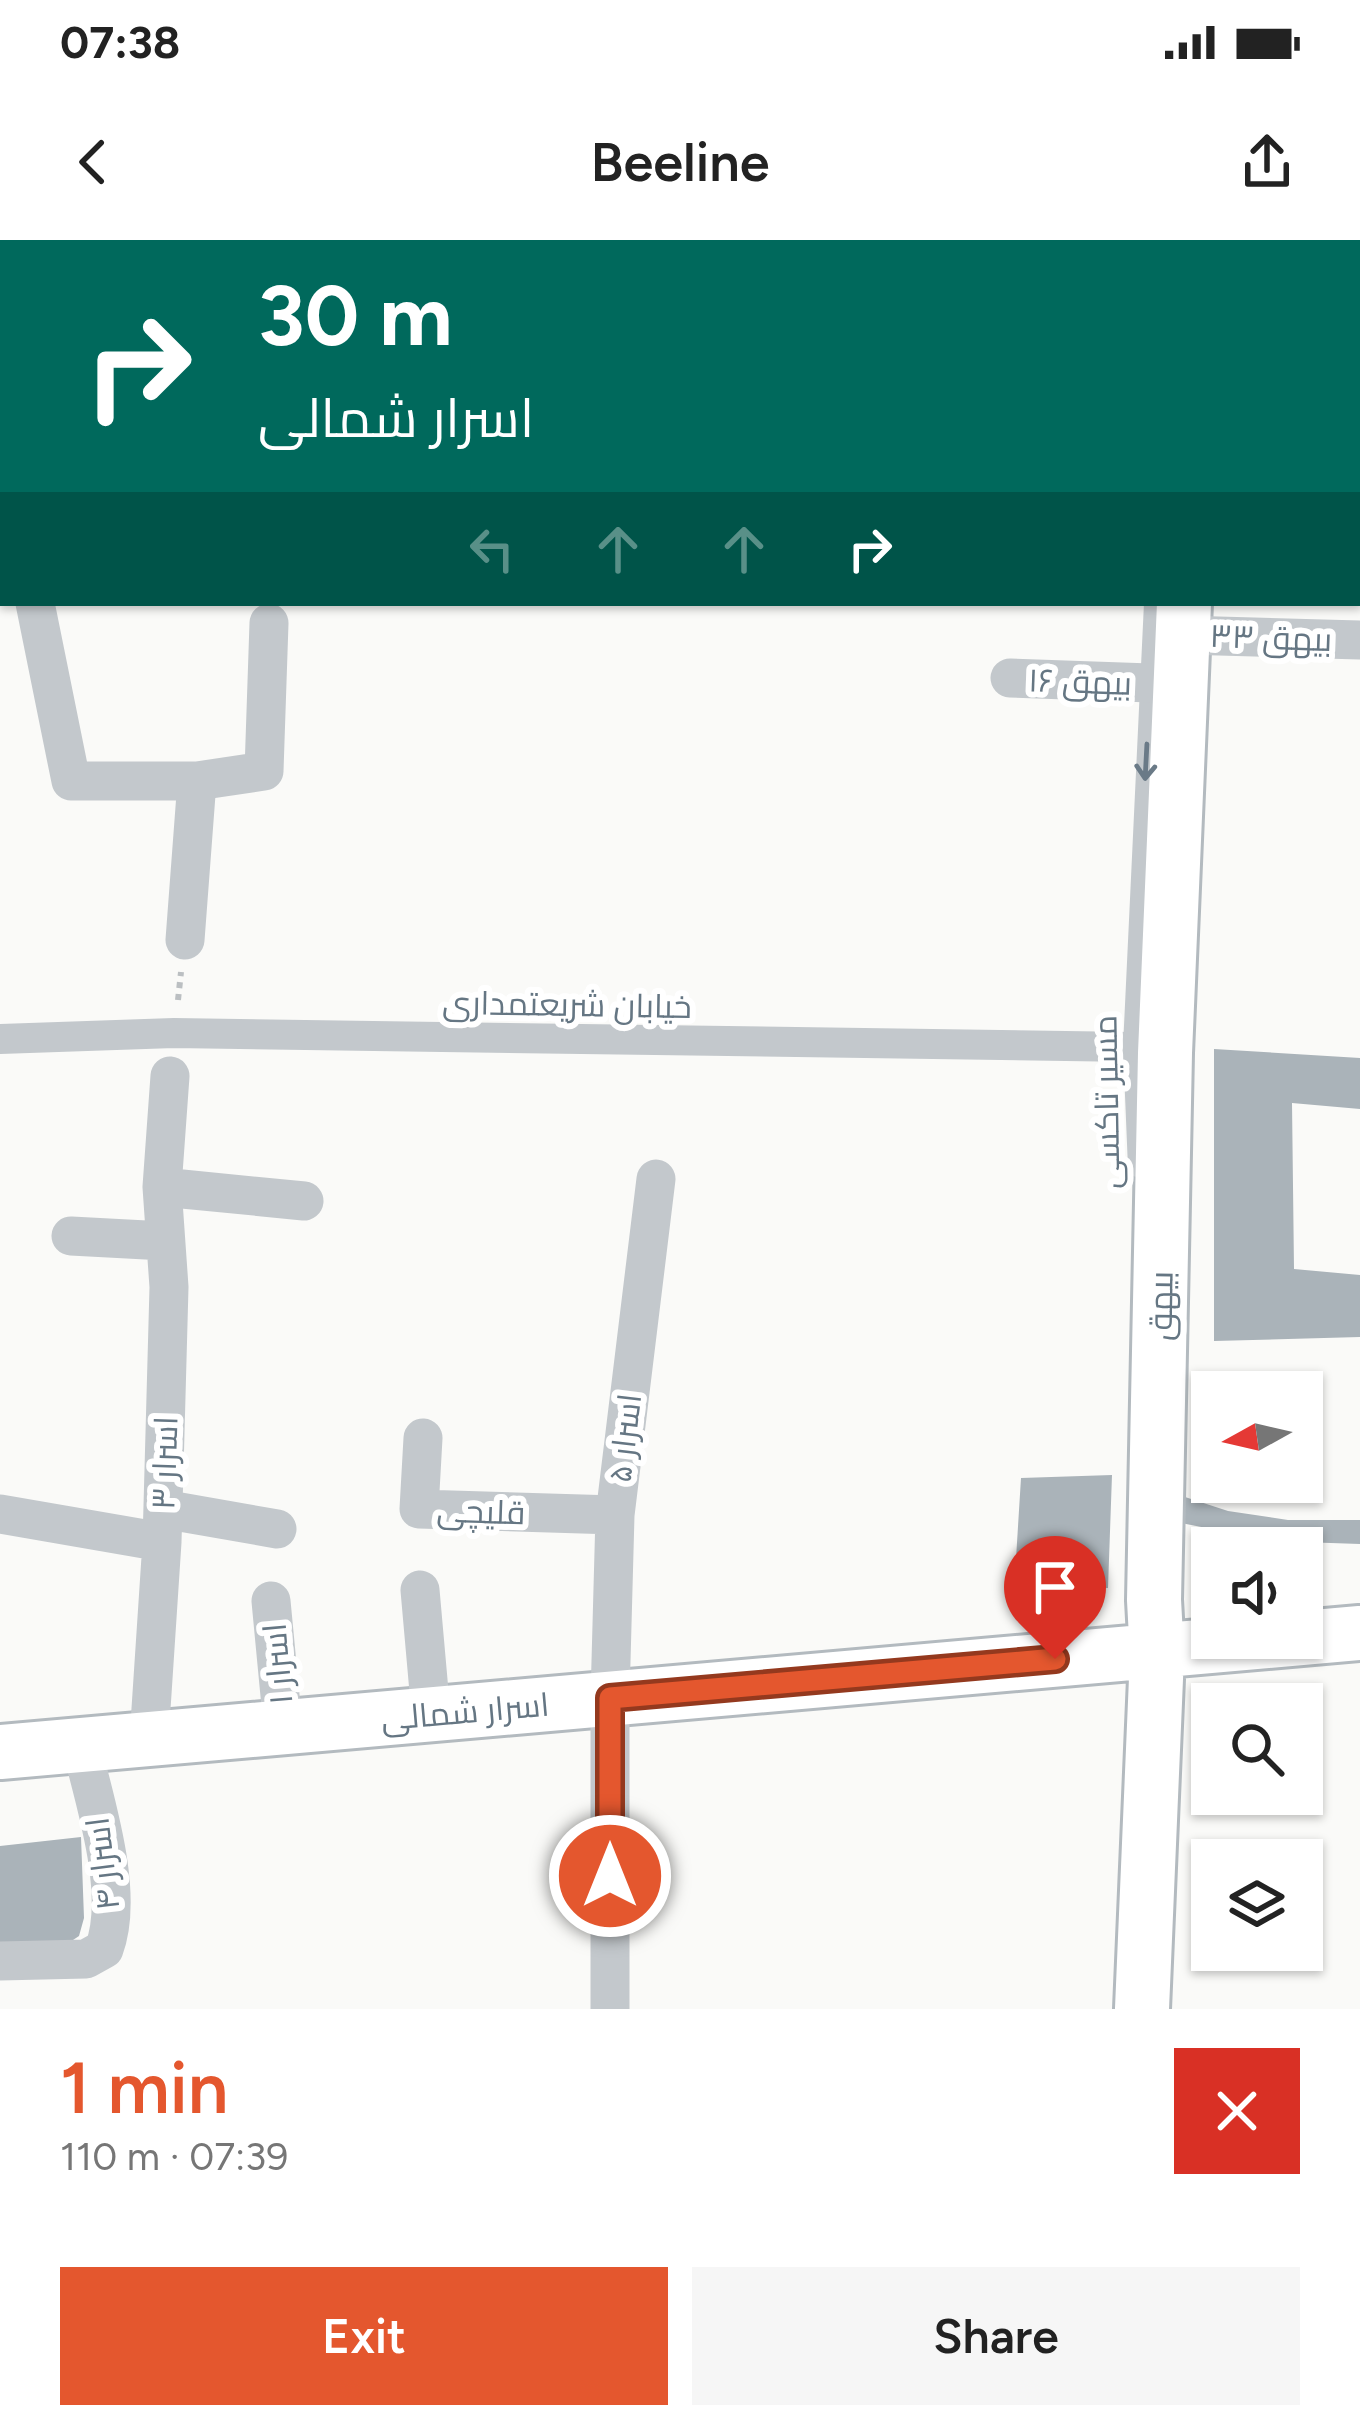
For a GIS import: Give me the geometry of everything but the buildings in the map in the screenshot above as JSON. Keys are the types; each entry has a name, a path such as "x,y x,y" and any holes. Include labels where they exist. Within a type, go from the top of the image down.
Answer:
{"main road":[{"name":"بیهق","path":"1142,2009 1155,1625 1170,642"},
{"name":"اسرار شمالی","path":"0,1752 610,1698 1155,1625 1360,1633"}],"street":[{"path":"36,606 71,781 197,781 264,771 269,623"},
{"name":"بیهق ۳۳","path":"1170,642 1360,640"},
{"name":"بیهق ۱۶","path":"1010,679 1170,642"},
{"path":"184,940 197,781"},
{"name":"خیابان شریعتمداری","path":"0,1039 174,1033 1132,1047"},
{"name":"اسرار ۳","path":"149,1739 163,1526 170,1287 162,1186 170,1076"},
{"name":"اسرار ۵","path":"610,2009 615,1516 656,1180"},
{"path":"162,1186 304,1201"},
{"path":"71,1235 165,1241"},
{"name":"قلیچی","path":"423,1438 419,1509 615,1516"},
{"path":"0,1514 163,1526 277,1528"},
{"path":"420,1590 431,1714"},
{"name":"اسرار ۱","path":"272,1601 283,1727"},
{"name":"اسرار ۴","path":"0,1961 86,1959 104,1949 110,1932 100,1824 81,1745"}],"lane":[{"name":"مسیر تاکسی","path":"1138,1185 1132,1047 1170,642"},
{"path":"1140,1255 1155,1625"}],"path":[{"path":"174,1033 184,940"}],"route":[{"path":"610,1876 610,1698 1055,1659"}]}
